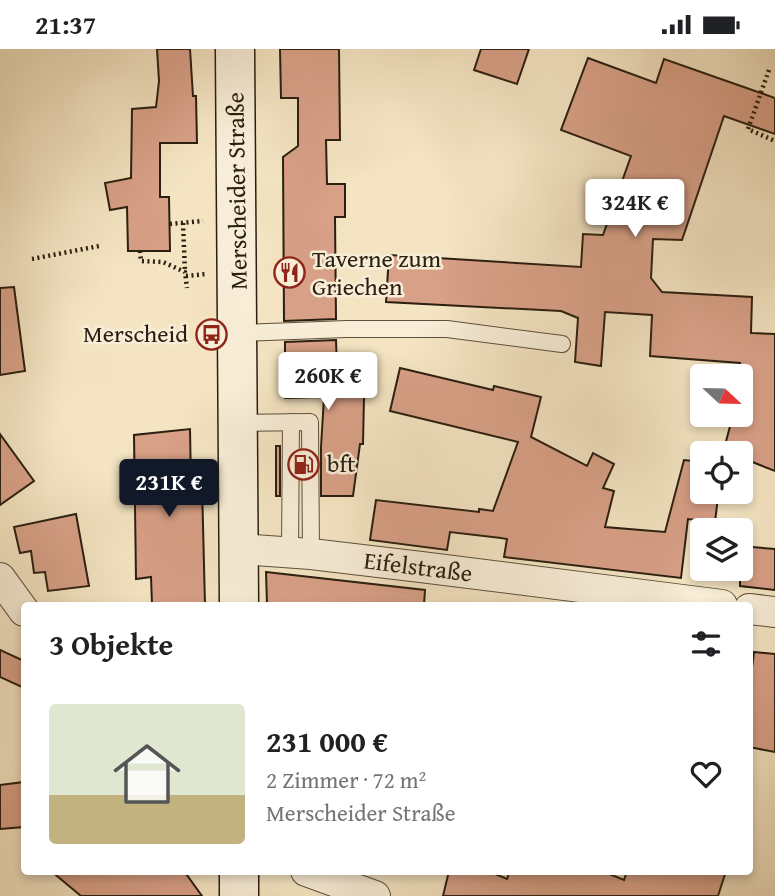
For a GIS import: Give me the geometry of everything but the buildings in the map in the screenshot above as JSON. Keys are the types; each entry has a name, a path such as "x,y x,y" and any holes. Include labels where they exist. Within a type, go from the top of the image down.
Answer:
{"main road":[{"name":"Merscheider Straße","path":"235,49 239,602"},
{"path":"239,875 239,896"}],"street":[{"name":"Eifelstraße","path":"239,549 301,553 698,602"},
{"path":"0,577 21,607"},
{"path":"753,609 775,612"},
{"path":"317,875 374,896"}],"lane":[{"path":"238,333 447,329 562,344"},
{"path":"238,423 290,422 301,553"}],"path":[{"path":"769,70 748,129 775,141"},
{"path":"170,224 207,221"},
{"path":"183,223 187,288"},
{"path":"32,259 99,246"},
{"path":"140,251 141,261 163,262 186,274 209,274"}],"place":[{"name":"Taverne zum Griechen","path":"289,273"},
{"name":"Merscheid","path":"211,334"},
{"name":"bft","path":"304,464"}]}
